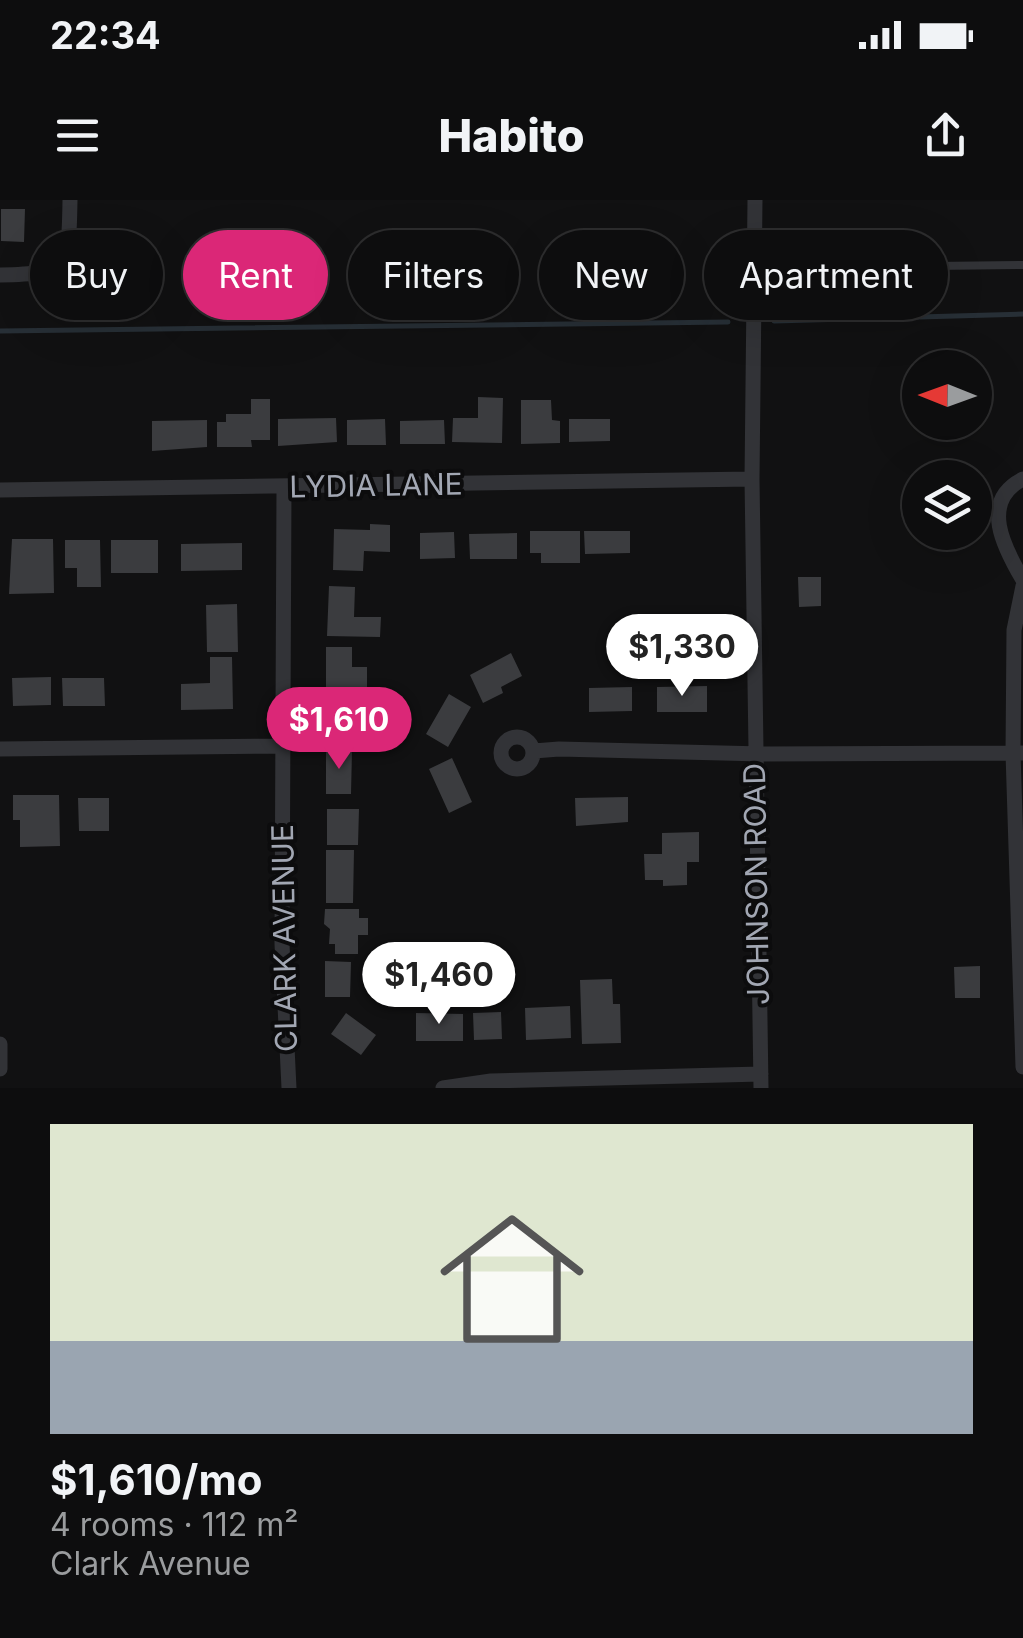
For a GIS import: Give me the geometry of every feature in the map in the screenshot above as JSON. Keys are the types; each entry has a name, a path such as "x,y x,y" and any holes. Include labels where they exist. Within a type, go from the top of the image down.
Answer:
{"street":[{"path":"0,274 37,274 60,264 68,251 70,200"},
{"name":"JOHNSON ROAD","path":"755,200 755,230"},
{"name":"JOHNSON ROAD","path":"754,320 752,479 761,1081"},
{"name":"LYDIA LANE","path":"0,490 752,479"},
{"path":"1023,480 1005,490 998,512 1002,545 1023,583 1014,630 1023,1067"},
{"name":"CLARK AVENUE","path":"284,488 282,944 289,1088"},
{"path":"0,750 282,746"},
{"path":"534,752 1018,752"},
{"path":"0,1044 0,1069"},
{"path":"443,1088 491,1080 550,1084 761,1081"}],"lane":[{"path":"948,266 1023,265"}],"building":[{"path":"1,209 25,209 24,242 1,241"},
{"path":"478,397 503,398 502,443 452,442 453,418 478,418"},
{"path":"251,399 270,399 270,440 251,440 252,447 217,447 217,422 226,422 226,414 251,414"},
{"path":"521,400 551,400 552,420 560,421 560,443 521,444"},
{"path":"336,418 337,442 278,446 278,419"},
{"path":"385,419 386,445 347,445 347,420"},
{"path":"569,419 610,419 610,441 569,442"},
{"path":"207,420 207,447 152,451 152,421"},
{"path":"444,420 445,444 400,444 400,421"},
{"path":"370,524 390,525 390,552 364,551 363,571 333,570 334,529 370,530"},
{"path":"530,531 580,531 580,563 541,563 541,553 530,553"},
{"path":"584,531 630,531 630,553 585,554"},
{"path":"454,532 455,558 420,559 420,533"},
{"path":"517,533 517,559 470,559 469,534"},
{"path":"12,539 53,539 54,593 9,594"},
{"path":"65,540 100,540 101,587 77,587 77,568 65,568"},
{"path":"111,540 158,540 158,573 111,573"},
{"path":"242,543 242,570 181,571 181,544"},
{"path":"798,577 821,577 821,606 799,607"},
{"path":"329,586 355,587 354,617 381,617 380,637 327,636"},
{"path":"237,604 238,652 207,652 206,605"},
{"path":"326,647 352,647 352,667 367,667 367,690 326,690"},
{"path":"511,653 522,676 501,687 503,693 483,703 470,675"},
{"path":"210,657 232,657 233,709 181,710 181,684 210,683"},
{"path":"51,677 51,705 13,706 12,678"},
{"path":"62,678 104,678 105,706 63,706"},
{"path":"707,686 707,712 657,712 657,687"},
{"path":"632,687 632,711 589,712 589,688"},
{"path":"449,694 471,707 448,747 426,734"},
{"path":"327,698 352,698 352,744 326,743"},
{"path":"326,751 352,751 351,794 326,794"},
{"path":"452,758 472,802 449,813 429,769"},
{"path":"13,795 59,795 60,846 20,847 20,820 13,820"},
{"path":"628,797 628,822 576,826 575,798"},
{"path":"78,798 109,798 109,831 79,831"},
{"path":"327,809 359,809 358,845 327,845"},
{"path":"699,832 699,862 687,862 687,885 663,886 663,880 645,880 644,854 662,854 662,833"},
{"path":"326,850 354,850 353,903 326,903"},
{"path":"325,909 359,909 359,918 368,918 368,935 358,935 358,954 335,954 335,944 329,944 330,929 324,924"},
{"path":"325,961 351,962 350,997 325,997"},
{"path":"980,966 980,998 955,998 954,967"},
{"path":"612,979 613,1004 620,1004 621,1043 582,1044 580,980"},
{"path":"570,1006 571,1038 526,1040 525,1008"},
{"path":"501,1012 502,1039 474,1040 473,1013"},
{"path":"346,1013 376,1035 361,1055 331,1034"},
{"path":"416,1013 463,1014 463,1041 416,1041"}],"waterway":[{"path":"774,321 1023,314"},
{"path":"0,331 728,322"}]}
